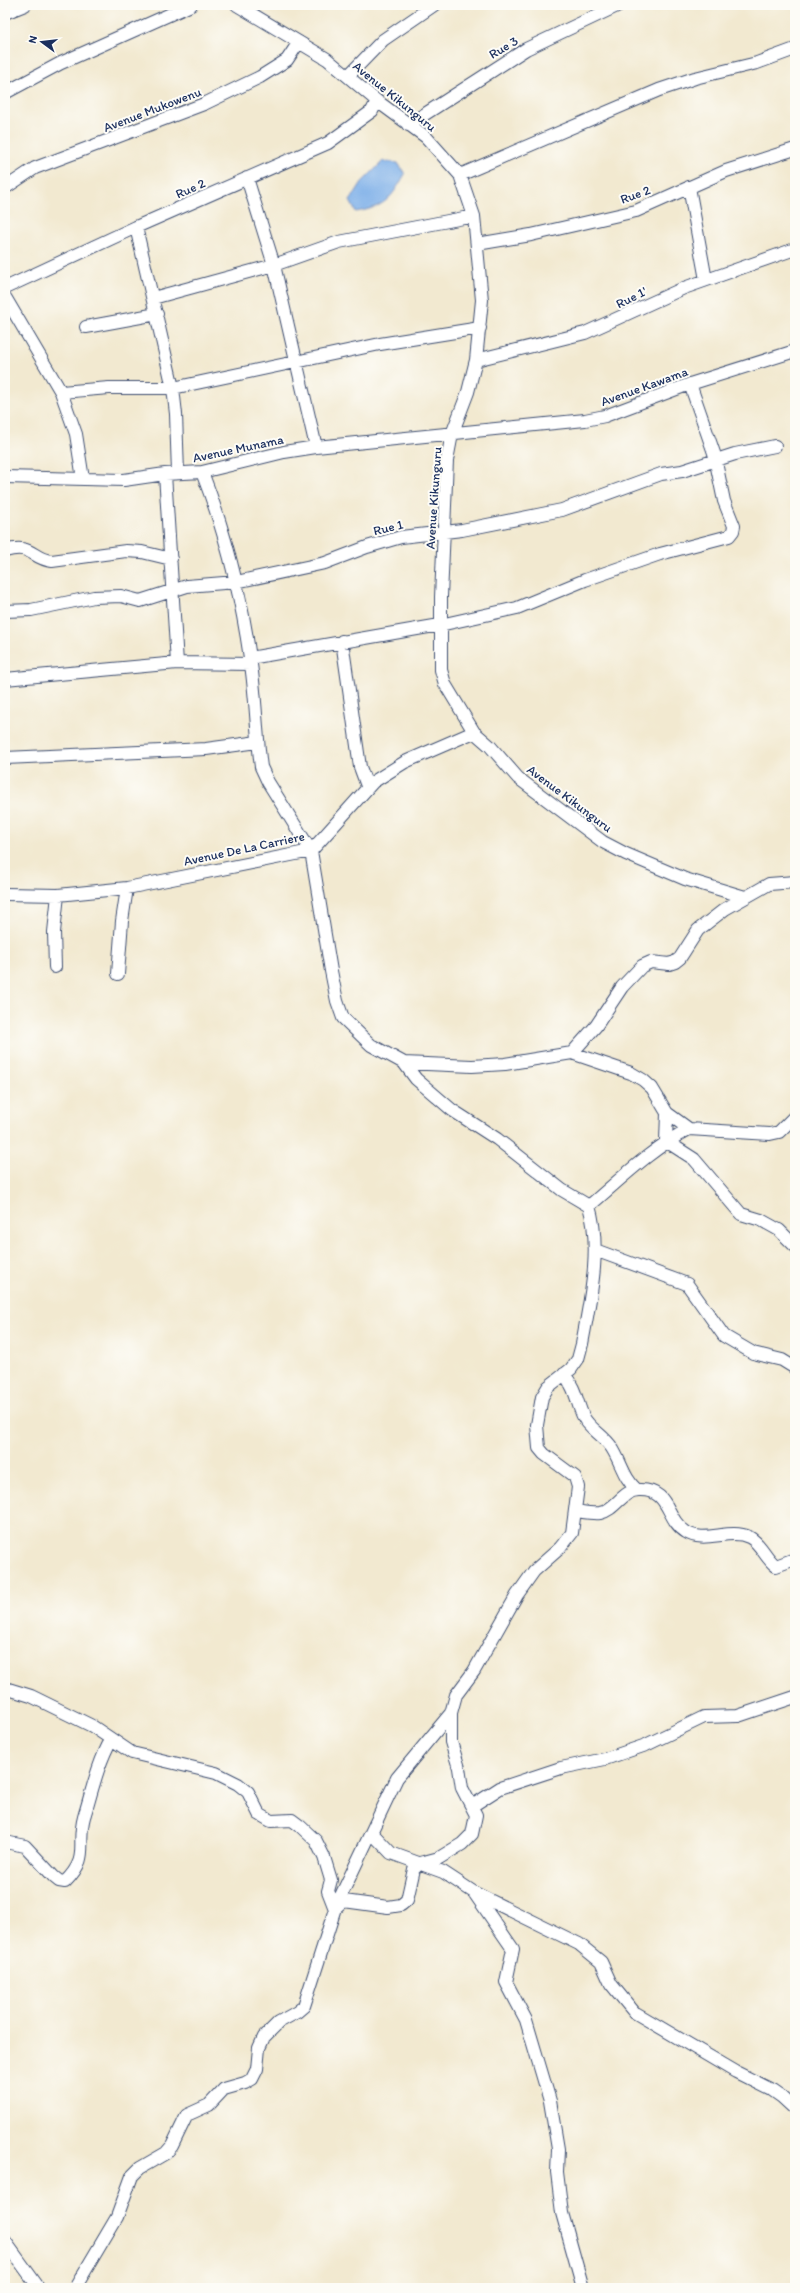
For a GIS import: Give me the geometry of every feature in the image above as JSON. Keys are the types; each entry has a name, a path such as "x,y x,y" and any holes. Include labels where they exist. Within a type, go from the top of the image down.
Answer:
{"street":[{"path":"5,13 25,5"},
{"path":"5,93 61,63 191,5"},
{"name":"Avenue Kikunguru","path":"237,5 327,60 348,76 377,102 426,137 460,175 474,216 482,300 476,360 468,392 452,434 446,476 440,625 441,670 445,684 474,732 490,746 518,778 604,842 626,854 685,879 745,897"},
{"path":"348,76 383,40 434,5"},
{"name":"Rue 3","path":"408,125 526,50 620,5"},
{"name":"Avenue Mukowenu","path":"5,188 35,168 204,104 260,77 287,60 299,42"},
{"path":"460,175 659,90 695,78 757,63 795,49"},
{"name":"Rue 2","path":"5,288 136,227 328,143 372,111 377,102"},
{"name":"Rue 2","path":"477,244 531,235 636,211 688,186 726,171 795,149"},
{"path":"247,178 274,265 316,447"},
{"path":"688,186 706,280"},
{"path":"153,298 274,265 339,242 474,216"},
{"path":"136,227 173,388 176,414 178,473"},
{"name":"Rue 1'","path":"476,360 586,333 629,315 656,299 795,249"},
{"path":"5,297 61,392 76,434 83,479"},
{"path":"86,327 157,314"},
{"path":"61,392 109,388 173,388 228,375 297,363 380,344 480,328"},
{"name":"Avenue Kawama","path":"452,434 606,416 690,384 795,351"},
{"path":"5,679 177,663 251,661 342,640 440,625 517,608 585,580 660,554 729,536 733,531 734,526 724,501 715,461 690,384"},
{"name":"Avenue Munama","path":"5,477 124,480 165,474 202,472 284,452 316,447 452,434"},
{"name":"Rue 1","path":"5,611 31,610 94,597 121,596 140,601 187,586 236,582 325,563 367,547 401,537 444,532 562,510 584,503 618,488 661,474 682,471 775,446"},
{"path":"202,472 217,510 236,582 251,661 258,742 262,767 268,782 310,851 333,979 344,1018 371,1045 404,1063 416,1079 452,1110 519,1155 562,1190 589,1206 593,1219 595,1250 582,1344 578,1359 564,1374 548,1387 542,1397 536,1437 539,1448 544,1454 575,1477 578,1487 572,1533 560,1548 534,1571 517,1595 474,1671 456,1695 451,1713 451,1742 459,1768 462,1788 476,1815 472,1834 462,1844 439,1858 420,1863 414,1869 410,1878 407,1900 401,1905 388,1907 344,1901 335,1909"},
{"path":"165,474 177,663"},
{"path":"5,551 22,548 30,550 45,560 52,561 126,550 171,559"},
{"path":"342,640 360,767 367,786"},
{"name":"Avenue De La Carriere","path":"5,894 58,895 127,888 310,851 367,786 405,762 474,732"},
{"path":"5,758 206,749 258,742"},
{"path":"572,1054 596,1026 622,987 642,966 651,962 669,964 675,962 680,958 698,930 745,897 769,884 795,883"},
{"path":"118,974 122,921 127,888"},
{"path":"55,967 54,932 58,895"},
{"path":"404,1063 436,1065 454,1064 472,1066 505,1064 572,1054 631,1073 643,1080 652,1088 668,1113 689,1129"},
{"path":"666,1141 668,1113"},
{"path":"589,1206 648,1154 666,1141 689,1129 770,1134 779,1132 795,1116"},
{"path":"666,1141 694,1159 741,1214 761,1220 779,1230 795,1246"},
{"path":"595,1250 687,1284 724,1336 753,1353 782,1360 795,1368"},
{"path":"564,1374 577,1395 586,1422 603,1436 612,1447 629,1483 637,1490"},
{"path":"576,1511 601,1513 610,1509 622,1496 637,1490 652,1491 664,1500 680,1528 687,1533 699,1536 733,1534 748,1537 756,1542 770,1561 776,1566 795,1559"},
{"path":"5,1688 31,1696 92,1726 132,1753 216,1773 238,1784 248,1792 259,1814 271,1821 292,1820 316,1842 324,1858 331,1880 328,1891 335,1909"},
{"path":"472,1806 500,1788 561,1768 605,1759 646,1745 704,1717 738,1716 795,1697"},
{"path":"75,2288 117,2217 132,2176 140,2168 166,2153 172,2146 187,2115 209,2105 224,2089 245,2083 252,2079 257,2069 260,2048 264,2037 280,2022 304,2006 335,1909 397,1778 451,1713"},
{"path":"5,1842 25,1846 54,1877 59,1881 65,1882 79,1866 82,1859 84,1817 104,1752 112,1740"},
{"path":"372,1833 391,1853 443,1872 475,1893 579,1944 601,1962 611,1984 634,2012 736,2072 772,2090 795,2109"},
{"path":"475,1893 514,1949 506,1982 526,2020 550,2101 558,2149 557,2172 562,2213 583,2288"},
{"path":"5,2241 39,2288"}],"water":[{"path":"383,161 398,163 405,174 396,190 381,204 356,212 350,201 362,182"}]}
